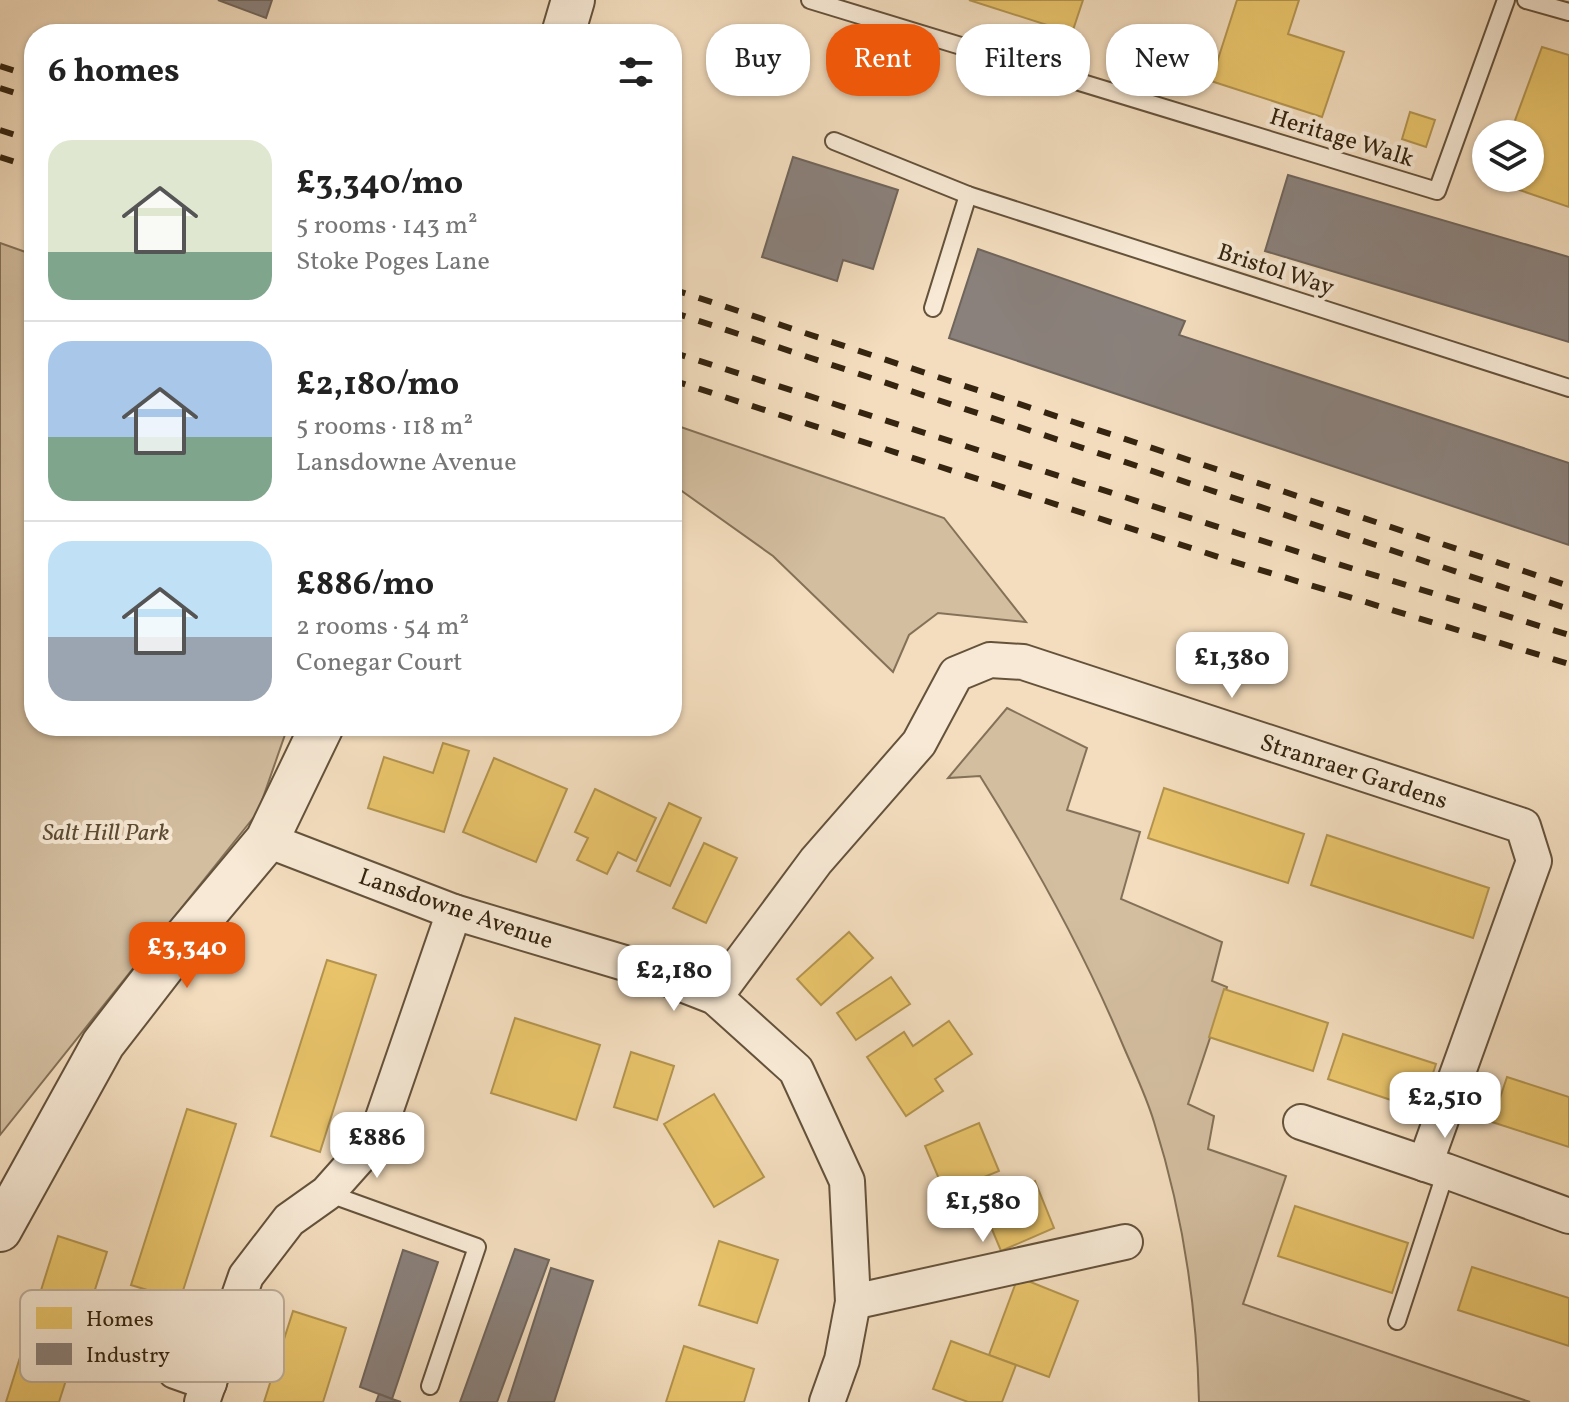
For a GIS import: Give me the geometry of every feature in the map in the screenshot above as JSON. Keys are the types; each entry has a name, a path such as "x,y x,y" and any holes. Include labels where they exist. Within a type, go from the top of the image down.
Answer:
{"street":[{"path":"566,24 573,0"},
{"name":"Stranraer Gardens","path":"715,997 816,861 919,743 956,674 990,660 1023,662 1523,826 1534,861 1435,1167"},
{"path":"0,1230 103,1044 185,938 267,840 317,736"},
{"name":"Lansdowne Avenue","path":"267,840 454,912 638,967 715,997 796,1070 847,1181 853,1302 842,1360 827,1402"},
{"path":"241,1290 246,1276 289,1220 327,1193 376,1138 454,912"},
{"path":"1301,1122 1569,1216"},
{"path":"853,1302 1125,1242"}],"lane":[{"name":"Heritage Walk","path":"810,0 1437,191 1506,0"},
{"path":"1526,0 1569,12"},
{"name":"Bristol Way","path":"834,141 968,195 1569,388"},
{"path":"933,308 968,195"},
{"path":"1397,1321 1435,1167"},
{"path":"327,1193 458,1232 477,1247 430,1386"}],"green space":[{"name":"Salt Hill Park","path":"0,243 24,251 24,736 285,736 258,812 0,1135"},
{"path":"682,427 944,518 1026,622 938,613 909,635 893,672 773,556 682,491"},
{"path":"1007,708 1087,748 1067,810 1140,832 1121,899 1222,942 1212,981 1227,987 1188,1104 1214,1116 1208,1149 1286,1176 1243,1304 1530,1402 1199,1402 1195,1332 1180,1225 1164,1156 1143,1092 1074,940 980,776 948,778"}],"building: Homes":[{"path":"969,0 1083,0 1075,24 1044,24"},
{"path":"1237,0 1299,0 1288,34 1344,52 1322,117 1218,83 1218,59"},
{"path":"1542,47 1569,55 1569,207 1525,192 1544,192 1544,120 1515,120"},
{"path":"1410,112 1435,120 1426,147 1402,139"},
{"path":"443,743 469,751 444,832 368,808 384,757 433,773"},
{"path":"494,758 567,789 536,862 463,832"},
{"path":"1164,788 1304,834 1288,883 1148,838"},
{"path":"595,789 656,818 636,861 618,852 607,874 577,860 588,838 575,832"},
{"path":"669,803 701,818 670,886 637,871"},
{"path":"1327,835 1489,888 1473,938 1311,885"},
{"path":"704,843 737,858 706,923 673,908"},
{"path":"849,932 873,958 821,1005 797,979"},
{"path":"327,960 376,975 320,1152 271,1136"},
{"path":"891,977 910,1004 856,1040 837,1013"},
{"path":"1224,989 1328,1023 1313,1071 1209,1037"},
{"path":"515,1018 600,1045 576,1120 491,1093"},
{"path":"949,1021 972,1054 935,1079 943,1091 906,1116 867,1057 904,1032 913,1046"},
{"path":"1343,1034 1436,1064 1421,1110 1328,1079"},
{"path":"631,1052 674,1066 657,1120 614,1107"},
{"path":"1507,1077 1569,1097 1569,1147 1492,1122"},
{"path":"714,1094 764,1177 714,1207 664,1124"},
{"path":"187,1109 236,1124 183,1290 147,1290 131,1285"},
{"path":"979,1123 999,1171 945,1193 925,1146"},
{"path":"1035,1181 1054,1228 1001,1251 981,1203"},
{"path":"1295,1206 1408,1243 1392,1293 1278,1256"},
{"path":"58,1236 107,1252 95,1290 41,1290"},
{"path":"719,1241 778,1260 757,1323 699,1305"},
{"path":"1472,1267 1569,1298 1569,1346 1458,1310"},
{"path":"1018,1277 1078,1301 1049,1377 989,1355"},
{"path":"293,1311 346,1328 323,1402 264,1402 270,1382 284,1382 284,1339"},
{"path":"951,1341 1016,1365 1002,1402 968,1402 933,1389"},
{"path":"684,1346 754,1369 744,1402 666,1402"},
{"path":"20,1357 20,1382 65,1382 59,1402 6,1402"}],"building: Industry":[{"path":"218,0 272,0 266,18"},
{"path":"793,157 898,190 873,269 843,260 837,281 762,257"},
{"path":"1288,175 1569,257 1569,342 1265,251"},
{"path":"978,249 1185,321 1179,335 1569,463 1569,545 949,338"},
{"path":"515,1249 549,1260 497,1402 460,1402"},
{"path":"403,1250 438,1262 392,1399 360,1387"},
{"path":"551,1268 593,1281 554,1402 508,1402"},
{"path":"379,1394 392,1399 401,1402 376,1402"}],"railway":[{"path":"0,66 24,74"},
{"path":"0,88 24,96"},
{"path":"0,130 24,138"},
{"path":"0,157 24,165"},
{"path":"682,292 1569,586"},
{"path":"682,315 1569,609"},
{"path":"682,355 1240,534 1569,635"},
{"path":"682,383 1231,561 1569,664"}]}
